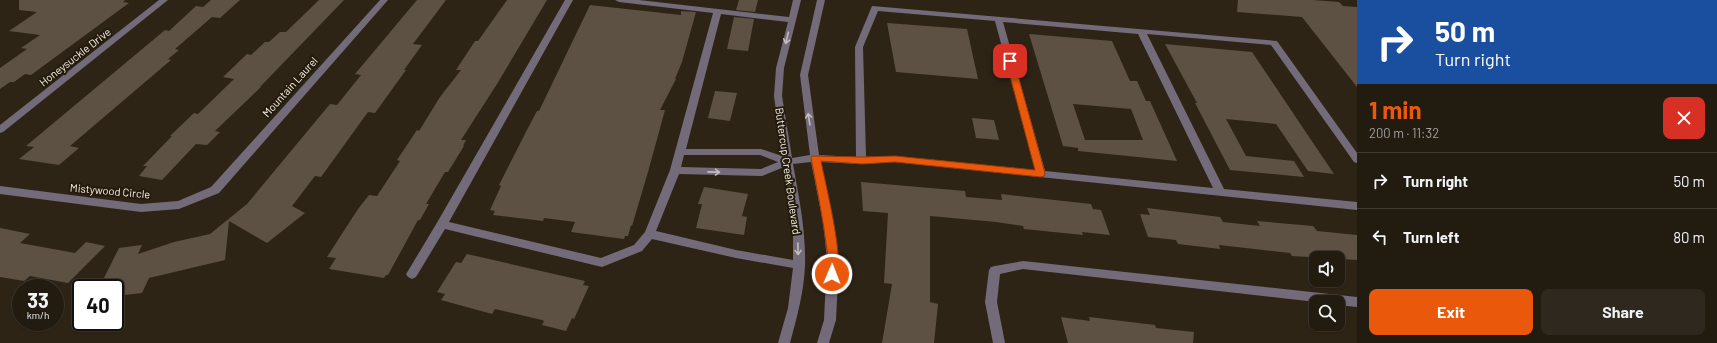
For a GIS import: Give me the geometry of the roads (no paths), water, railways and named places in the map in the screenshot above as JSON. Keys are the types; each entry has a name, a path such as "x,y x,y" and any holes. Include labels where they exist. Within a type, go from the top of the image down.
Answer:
{"street":[{"name":"Honeysuckle Drive","path":"0,130 164,0"},
{"name":"Mountain Laurel","path":"215,190 384,0"},
{"path":"412,274 569,0"},
{"path":"619,0 792,20"},
{"name":"Buttercup Creek Boulevard","path":"784,343 794,308 798,266 798,228 778,96 780,68 798,0"},
{"path":"821,0 804,75 833,259 830,320 823,343"},
{"path":"862,160 859,47 875,8 1274,43 1357,160"},
{"path":"442,224 602,263 638,248 650,234 675,170 718,11"},
{"path":"998,19 1041,173"},
{"path":"1141,31 1220,192"},
{"path":"681,152 761,152 787,162"},
{"path":"675,170 762,173 787,162 816,158 862,160 895,159 1357,206"},
{"name":"Mistywood Circle","path":"0,190 141,208 179,205 215,190"},
{"path":"650,234 736,254 798,266"},
{"path":"999,343 991,302 995,270 1023,265 1357,302"}]}
